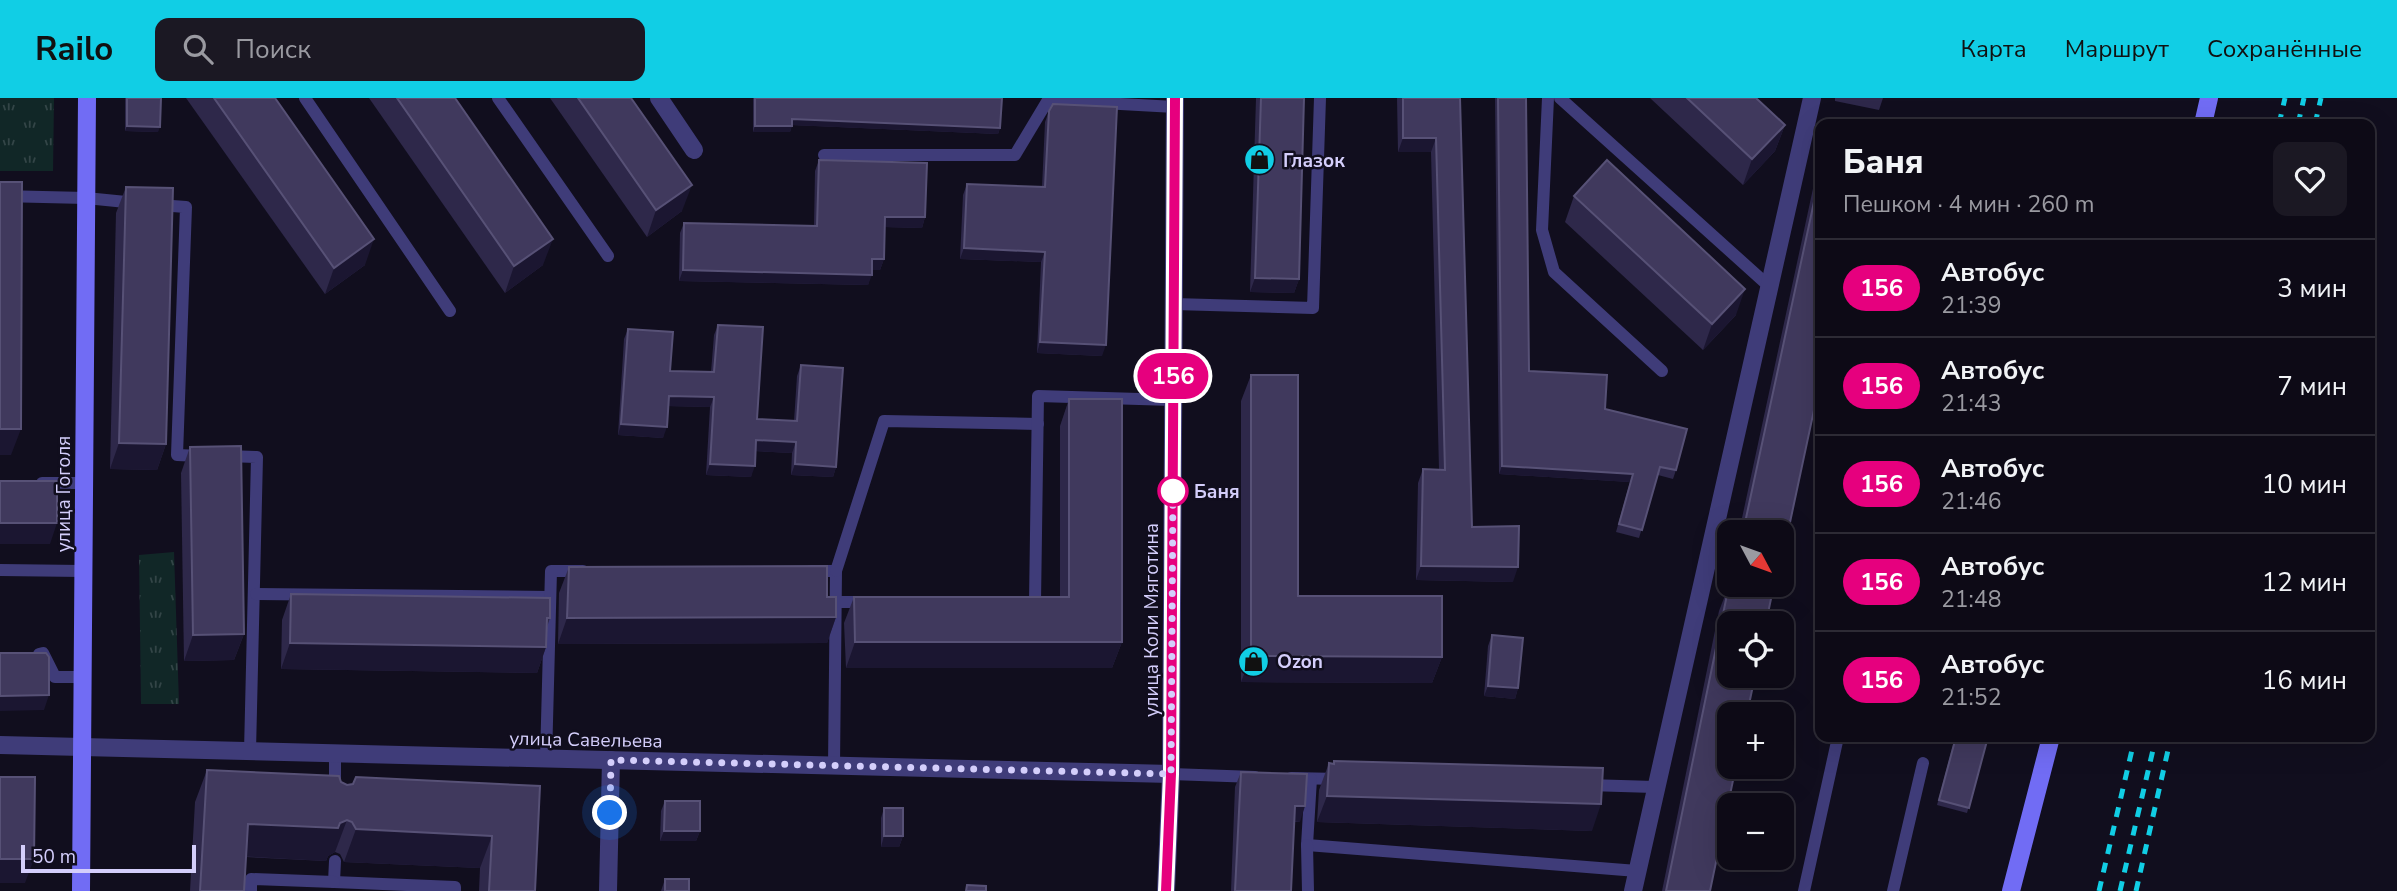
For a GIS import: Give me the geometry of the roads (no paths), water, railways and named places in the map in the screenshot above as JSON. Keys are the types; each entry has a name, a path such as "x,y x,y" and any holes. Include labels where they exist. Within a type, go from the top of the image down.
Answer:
{"main road":[{"name":"улица Гоголя","path":"81,891 87,98"},
{"path":"2204,119 2209,98"},
{"path":"2011,891 2050,742"}],"street":[{"path":"659,98 694,150"},
{"path":"1633,891 1654,787 1771,288 1812,98"},
{"name":"улица Коли Мяготина","path":"1166,891 1171,774 1175,103"},
{"name":"улица Савельева","path":"0,745 1171,774"},
{"path":"608,891 611,760"}],"lane":[{"path":"305,98 450,312"},
{"path":"498,98 608,256"},
{"path":"1174,304 1313,308 1320,98"},
{"path":"1548,98 1542,230 1555,272 1662,371"},
{"path":"1560,98 1771,288"},
{"path":"824,155 1015,155 1048,100 1175,103"},
{"path":"0,196 86,198 186,207 177,455 257,457 256,594 250,751"},
{"path":"1009,602 1035,602 1038,396 1173,400"},
{"path":"835,766 836,571 884,421 1038,425"},
{"path":"28,483 84,483"},
{"path":"0,570 83,571"},
{"path":"546,759 551,571 592,571"},
{"path":"795,571 836,571"},
{"path":"256,594 550,597"},
{"path":"835,602 889,602"},
{"path":"22,654 43,653 55,677 83,677"},
{"path":"1804,891 1837,742"},
{"path":"335,753 336,809"},
{"path":"1893,891 1923,763"},
{"path":"1171,774 1269,778"},
{"path":"1283,778 1352,780"},
{"path":"1308,891 1307,845 1311,779"},
{"path":"1572,785 1654,787"},
{"path":"1307,845 1637,871"},
{"path":"334,882 335,861"},
{"path":"251,891 251,879 455,887 455,891"}],"railway":[{"path":"2280,119 2285,98"},
{"path":"2299,119 2304,98"},
{"path":"2316,119 2321,98"},
{"path":"2099,891 2134,742"},
{"path":"2120,891 2155,742"},
{"path":"2136,891 2170,742"}],"place":[{"name":"Глазок","path":"1260,160"},
{"name":"Баня","path":"1173,491"},
{"name":"Ozon","path":"1254,661"}]}
